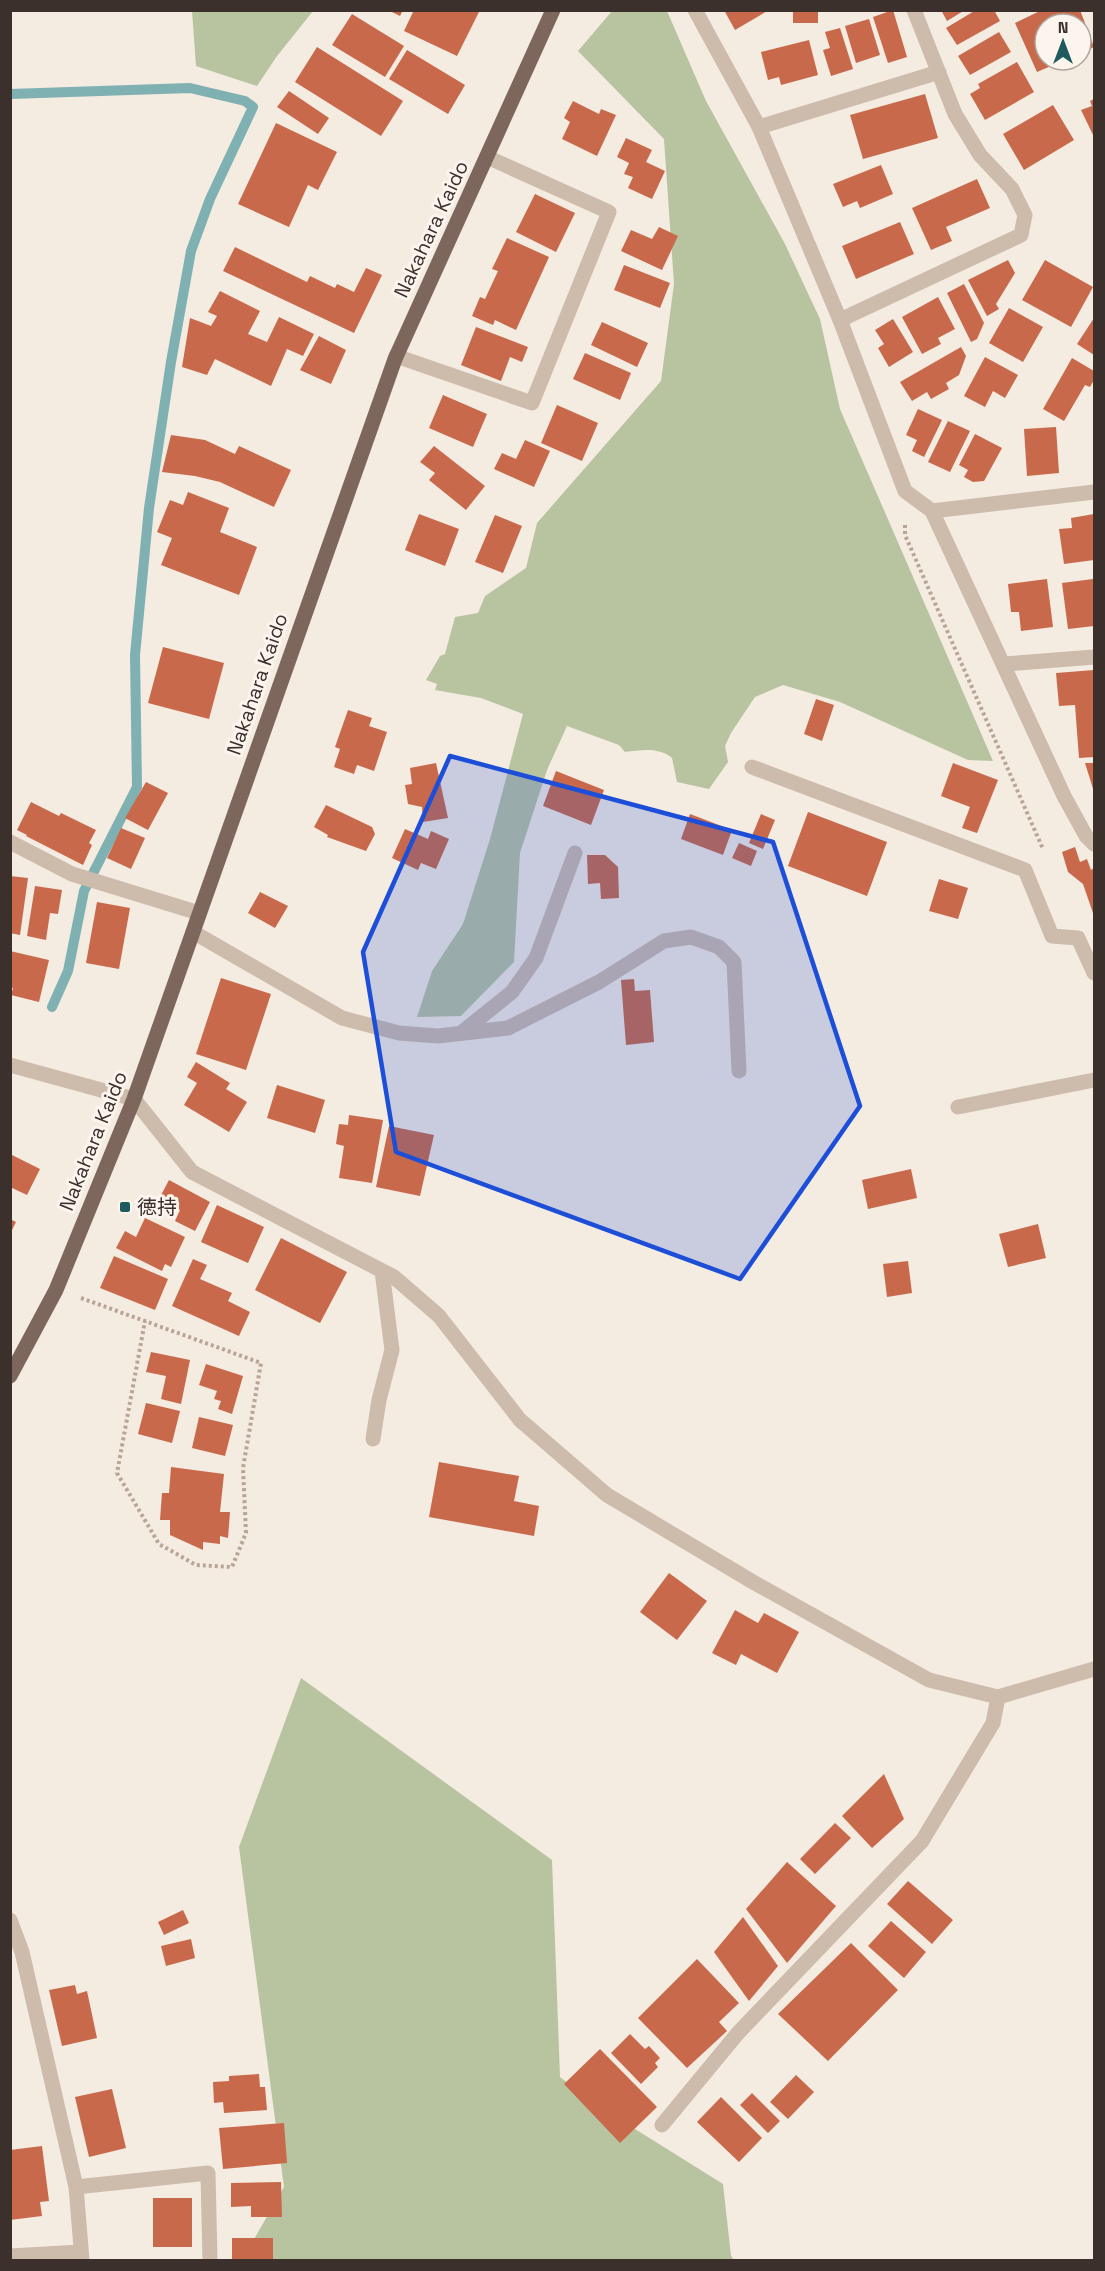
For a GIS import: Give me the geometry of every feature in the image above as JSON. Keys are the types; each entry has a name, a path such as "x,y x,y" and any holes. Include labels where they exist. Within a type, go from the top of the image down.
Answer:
{"main road":[{"name":"Nakahara Kaido","path":"10,1376 56,1290 134,1099 396,356 553,10"}],"street":[{"path":"695,10 759,127 840,320 905,491 932,512 1005,664 1064,796 1086,836 1095,843"},
{"path":"840,320 1021,235 1025,215 1012,189 980,155 955,114 914,10"},
{"path":"759,127 939,72"},
{"path":"396,356 532,403 609,212 487,157"},
{"path":"932,512 1095,492"},
{"path":"1005,664 1095,657"},
{"path":"752,767 1025,870 1052,936 1078,938 1095,973"},
{"path":"10,842 72,874 199,912"},
{"path":"460,1034 512,992 536,958 574,853"},
{"path":"193,932 342,1018 399,1034 438,1036 508,1028 599,982 664,941 691,937 718,947 734,962 739,1071"},
{"path":"10,1065 134,1099 192,1172 394,1277 439,1316 520,1420 607,1495 753,1582 929,1680 998,1697 1095,1669"},
{"path":"958,1107 1095,1080"},
{"path":"373,1439 379,1400 392,1350 382,1271"},
{"path":"662,2125 738,2033 922,1841 993,1722 998,1697"},
{"path":"10,1920 22,1952 76,2187 81,2257 10,2256"},
{"path":"76,2187 208,2173 210,2260"}],"path":[{"path":"905,491 905,535 1043,850"},
{"path":"56,1290 144,1321 261,1363 243,1468 246,1533 232,1567 196,1565 159,1544 117,1473 144,1321"}],"highlighted area":[{"path":"450,756 773,842 860,1106 740,1279 396,1152 363,952"}],"green space":[{"path":"192,10 313,11 277,56 257,86 196,66"},
{"path":"612,11 667,11 706,101 785,244 820,319 840,409 993,761 968,760 840,702 783,685 755,697 731,733 725,746 728,762 709,789 677,782 672,758 661,752 650,750 625,752 619,745 567,726 547,770 520,853 514,962 461,1016 417,1017 432,971 463,924 490,839 523,714 481,698 435,690 437,684 426,680 440,656 445,654 455,617 478,613 485,596 526,568 537,523 661,381 674,284 664,139 578,51"},
{"path":"301,1678 552,1860 560,2077 595,2104 723,2184 731,2256 734,2260 254,2260 249,2248 284,2187 239,1847"}],"building":[{"path":"388,10 403,10 400,16"},
{"path":"414,10 480,10 457,56 404,31"},
{"path":"724,10 769,10 735,30"},
{"path":"793,10 818,10 818,23 793,23"},
{"path":"893,10 907,57 888,63 873,17"},
{"path":"941,10 965,10 947,21"},
{"path":"976,10 994,10 1000,21 957,45 946,28"},
{"path":"1042,10 1080,10 1081,12 1038,12"},
{"path":"352,14 404,46 385,77 332,45"},
{"path":"1033,14 1033,63 1015,23"},
{"path":"869,19 880,55 856,63 845,26"},
{"path":"840,28 853,69 831,76 823,50 830,48 825,32"},
{"path":"999,32 1011,52 970,75 958,56"},
{"path":"809,40 818,75 781,85 779,77 768,80 761,52"},
{"path":"317,47 403,101 381,136 295,82"},
{"path":"407,50 465,85 448,114 389,79"},
{"path":"1017,62 1034,92 985,120 970,94 980,88 978,84"},
{"path":"289,91 329,118 318,134 277,107"},
{"path":"925,94 938,138 863,159 850,115"},
{"path":"1094,99 1094,137 1081,110 1092,106 1090,101"},
{"path":"573,101 599,114 601,109 616,115 597,156 562,139 570,122 564,118"},
{"path":"1053,105 1074,140 1024,170 1003,134"},
{"path":"276,123 337,152 318,190 308,185 289,227 238,204"},
{"path":"626,138 652,150 646,162 665,171 652,199 628,188 633,177 624,174 629,163 617,157"},
{"path":"881,165 893,194 860,208 857,201 843,207 833,184"},
{"path":"977,179 990,208 946,227 952,241 931,250 912,208"},
{"path":"535,194 575,213 556,252 516,232"},
{"path":"900,222 914,254 856,279 842,246"},
{"path":"659,227 678,236 662,270 621,251 631,230 652,239"},
{"path":"507,238 549,257 516,330 495,320 493,325 472,316 480,297 485,299 498,271 492,269"},
{"path":"235,247 307,282 310,276 335,288 337,284 354,292 366,268 382,275 354,333 223,271"},
{"path":"1008,260 1015,273 996,304 999,309 987,316 968,280"},
{"path":"1045,260 1093,287 1071,327 1022,300"},
{"path":"624,265 670,283 660,308 614,290"},
{"path":"964,284 984,323 977,339 971,342 947,293"},
{"path":"220,291 260,311 248,334 267,342 279,317 314,334 303,356 287,349 271,386 215,359 207,375 182,367 190,318 211,326 217,316 208,312"},
{"path":"938,297 955,329 938,338 941,344 922,354 902,317"},
{"path":"1009,308 1043,327 1023,362 989,343"},
{"path":"1094,318 1094,355 1077,344"},
{"path":"893,319 913,352 889,367 878,348 884,344 875,330"},
{"path":"602,322 648,343 637,367 591,345"},
{"path":"476,327 528,347 522,362 510,357 501,381 461,365"},
{"path":"319,336 346,350 331,384 300,370"},
{"path":"961,347 966,356 959,375 946,383 949,389 931,399 927,392 912,401 900,382"},
{"path":"585,353 631,373 620,400 573,379"},
{"path":"985,357 1018,375 1005,398 993,391 985,407 964,396"},
{"path":"1072,358 1094,371 1094,380 1090,387 1085,385 1064,421 1043,409"},
{"path":"443,395 487,414 473,447 429,428"},
{"path":"557,405 598,423 582,461 541,443"},
{"path":"918,409 942,420 924,457 912,451 917,440 906,435"},
{"path":"948,421 970,431 950,472 928,462"},
{"path":"1056,427 1059,473 1027,476 1024,429"},
{"path":"975,434 1002,448 984,481 973,482 964,477 968,470 959,465"},
{"path":"171,435 205,440 235,454 239,446 291,470 274,507 220,482 162,472"},
{"path":"525,440 550,451 534,487 494,469 502,453 516,459"},
{"path":"434,446 485,486 466,510 429,480 435,473 420,462"},
{"path":"188,492 229,508 220,532 257,547 239,595 161,565 172,538 157,532 170,500 183,505"},
{"path":"419,514 459,529 445,566 405,550"},
{"path":"1094,514 1094,560 1064,564 1059,529 1072,528 1071,518"},
{"path":"495,515 522,526 503,573 475,562"},
{"path":"1047,579 1053,627 1021,631 1019,612 1011,612 1008,584"},
{"path":"1093,579 1094,626 1068,629 1062,583"},
{"path":"163,647 224,663 209,719 148,703"},
{"path":"1094,670 1094,757 1079,758 1075,705 1059,706 1056,673"},
{"path":"816,699 834,705 822,741 804,734"},
{"path":"348,710 372,718 369,726 387,732 374,771 357,765 354,774 334,767 340,749 335,747"},
{"path":"436,763 448,818 423,822 422,807 408,804 405,785 412,784 410,768"},
{"path":"953,763 998,780 977,833 962,828 970,807 941,796"},
{"path":"1085,763 1094,763 1094,792"},
{"path":"556,771 604,790 591,825 543,806"},
{"path":"146,782 168,793 148,830 125,818"},
{"path":"31,802 96,830 89,843 92,845 83,865 17,830"},
{"path":"326,805 372,827 375,834 366,851 327,837 328,835 314,827"},
{"path":"808,812 887,842 867,896 788,866"},
{"path":"690,814 732,830 723,855 681,839"},
{"path":"761,814 775,820 763,849 749,843"},
{"path":"121,828 145,838 131,869 107,858"},
{"path":"405,829 428,839 431,831 449,839 436,869 421,863 418,870 392,858"},
{"path":"739,843 757,851 751,866 732,858"},
{"path":"1075,847 1080,862 1087,859 1091,870 1094,868 1094,916 1083,884 1068,872 1062,852"},
{"path":"587,855 605,855 618,867 619,898 601,899 600,883 588,884"},
{"path":"10,876 28,878 20,935 10,933"},
{"path":"939,879 968,888 958,919 929,911"},
{"path":"35,886 62,890 58,914 50,913 46,940 27,936"},
{"path":"260,892 288,906 275,928 248,913"},
{"path":"97,902 130,908 119,969 86,963"},
{"path":"10,951 49,960 39,1002 11,995 13,988 10,987"},
{"path":"221,978 271,994 246,1070 196,1054"},
{"path":"634,979 635,991 650,990 654,1042 626,1045 621,980"},
{"path":"196,1062 230,1083 226,1089 247,1102 229,1132 184,1105 197,1083 187,1077"},
{"path":"277,1085 325,1100 315,1133 267,1118"},
{"path":"349,1115 383,1120 372,1183 339,1178 344,1146 336,1144 339,1124 348,1125"},
{"path":"389,1126 434,1135 420,1196 376,1187"},
{"path":"10,1154 40,1169 27,1195 10,1187"},
{"path":"911,1169 917,1198 868,1209 862,1180"},
{"path":"169,1180 210,1202 195,1231 175,1221 180,1210 159,1199"},
{"path":"217,1205 264,1227 248,1263 201,1242"},
{"path":"145,1218 185,1237 171,1267 165,1264 162,1271 116,1248 125,1231 136,1237"},
{"path":"10,1219 16,1222 10,1234"},
{"path":"1038,1224 1046,1258 1008,1267 999,1234"},
{"path":"281,1238 347,1272 320,1323 255,1290"},
{"path":"114,1256 168,1279 155,1310 100,1288"},
{"path":"193,1259 207,1265 200,1279 232,1293 228,1301 250,1312 239,1336 172,1306"},
{"path":"908,1261 912,1293 887,1297 883,1264"},
{"path":"151,1352 190,1360 181,1404 161,1399 166,1376 146,1372"},
{"path":"206,1364 243,1376 232,1414 218,1409 221,1401 214,1399 217,1391 199,1385"},
{"path":"146,1403 180,1411 172,1443 138,1434"},
{"path":"199,1417 233,1425 225,1456 192,1448"},
{"path":"439,1462 519,1476 514,1501 539,1506 534,1536 429,1517"},
{"path":"171,1467 224,1474 220,1512 230,1512 228,1538 220,1536 220,1544 203,1542 203,1550 170,1535 170,1520 160,1520 162,1493 169,1493"},
{"path":"669,1573 707,1601 677,1640 640,1612"},
{"path":"735,1610 758,1623 764,1613 799,1632 777,1673 741,1654 736,1665 712,1653"},
{"path":"884,1774 904,1819 872,1848 842,1816"},
{"path":"835,1823 851,1838 815,1874 800,1859"},
{"path":"787,1862 836,1906 787,1963 746,1909"},
{"path":"908,1881 953,1920 932,1944 887,1904"},
{"path":"183,1910 189,1923 164,1935 158,1922"},
{"path":"743,1917 778,1966 749,2001 714,1952"},
{"path":"891,1921 926,1952 904,1978 868,1946"},
{"path":"191,1939 195,1958 166,1966 161,1946"},
{"path":"851,1943 898,1990 828,2061 778,2014"},
{"path":"697,1959 739,2003 719,2022 727,2031 687,2068 638,2018"},
{"path":"75,1985 77,1994 87,1991 97,2038 62,2046 49,1990"},
{"path":"630,2034 645,2049 649,2046 660,2058 655,2063 658,2067 641,2084 611,2053"},
{"path":"600,2049 657,2107 620,2143 564,2084"},
{"path":"259,2074 260,2087 265,2087 267,2110 224,2113 223,2102 214,2103 213,2082 229,2081 229,2076"},
{"path":"796,2075 814,2092 788,2119 770,2102"},
{"path":"112,2089 126,2148 89,2157 75,2097"},
{"path":"752,2093 780,2121 768,2133 740,2105"},
{"path":"721,2097 762,2138 739,2162 697,2122"},
{"path":"284,2123 287,2163 223,2169 219,2128"},
{"path":"42,2146 49,2201 40,2202 42,2216 10,2220 10,2150"},
{"path":"281,2182 282,2217 251,2217 251,2206 231,2207 231,2183"},
{"path":"153,2198 192,2198 192,2247 153,2247"},
{"path":"232,2238 273,2238 273,2260 232,2260"}],"waterway":[{"path":"10,94 190,88 245,101 253,107 210,199 191,251 171,362 149,508 135,655 137,787 84,891 68,971 52,1007"}],"place":[{"name":"徳持","path":"125,1207"}]}
